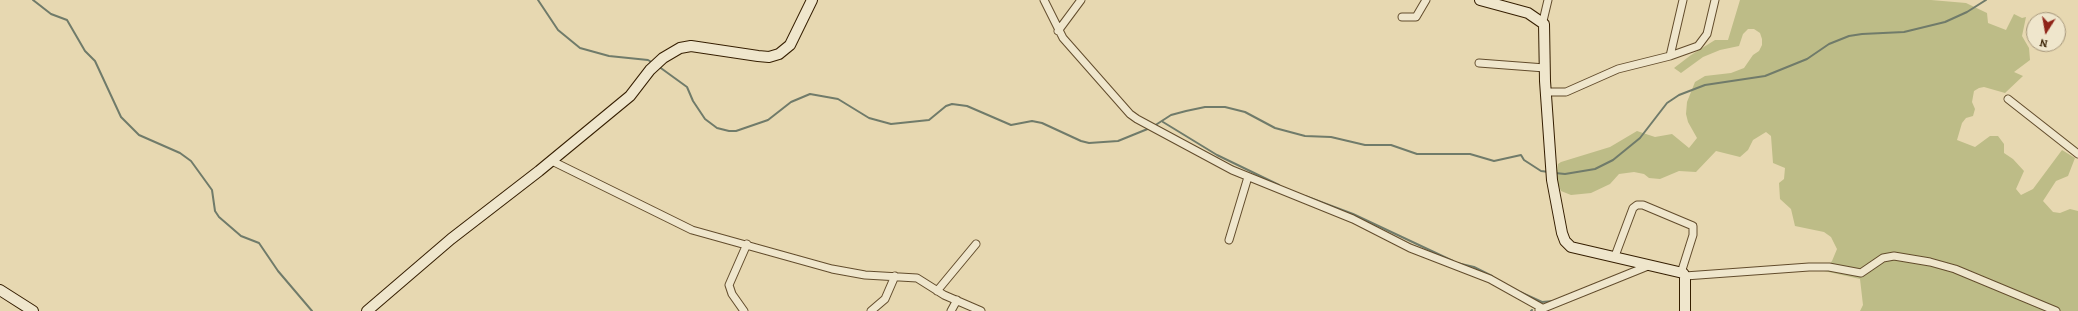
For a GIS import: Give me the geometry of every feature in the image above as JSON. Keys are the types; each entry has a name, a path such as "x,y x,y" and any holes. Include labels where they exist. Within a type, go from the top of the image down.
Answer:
{"main road":[{"path":"367,311 451,239 552,161 630,96 650,70 663,58 680,48 691,46 769,57 779,54 790,45 812,0"},
{"path":"1480,0 1528,13 1543,21 1545,29 1544,68 1552,180 1562,233 1567,244 1683,274 1685,311"},
{"path":"0,290 33,311"}],"street":[{"path":"1044,0 1058,31 1130,114 1137,119 1159,132 1248,177 1353,220 1410,248 1490,280 1540,309 1567,300 1648,266"},
{"path":"1058,31 1081,0"},
{"path":"1402,17 1416,17 1426,0"},
{"path":"1543,21 1548,0"},
{"path":"1670,56 1683,0"},
{"path":"1546,92 1566,92 1618,69 1670,56 1698,46 1707,34 1715,0"},
{"path":"1479,63 1544,68"},
{"path":"2008,99 2078,154"},
{"path":"552,161 681,226 832,269 866,275 917,278 938,291 981,311"},
{"path":"1228,240 1248,177"},
{"path":"1615,256 1633,208 1637,205 1643,205 1693,226 1693,235 1683,274 1809,267 1829,267 1861,273 1883,258 1894,256 1930,262 1955,269 2056,311"},
{"path":"744,311 732,294 729,285 747,244"},
{"path":"938,291 976,244"},
{"path":"870,311 885,299 895,276"},
{"path":"951,311 957,300"}],"shaded area":[{"path":"1740,0 1931,0 1966,3 1987,13 1988,23 2006,30 2014,14 2022,18 2026,17 2022,36 2026,43 2026,52 2029,52 2030,60 2014,72 2023,76 2005,93 1984,87 1974,91 1972,102 1975,109 1973,116 1966,118 1962,123 1957,140 1975,147 1990,136 1998,136 2004,144 2004,153 2013,159 2024,171 2016,189 2021,195 2033,189 2062,150 2075,158 2068,176 2056,181 2043,201 2053,212 2060,213 2070,209 2078,211 2078,311 1860,311 1863,305 1860,279 1824,271 1832,261 1837,249 1831,237 1824,232 1795,226 1791,209 1780,199 1779,183 1784,179 1785,168 1773,163 1771,136 1766,132 1753,140 1748,150 1740,157 1716,151 1696,172 1679,171 1660,179 1649,178 1644,174 1634,172 1619,174 1610,184 1591,193 1571,195 1561,191 1556,179 1558,164 1610,147 1637,131 1655,137 1672,134 1689,148 1697,138 1688,122 1686,114 1687,102 1695,82 1705,76 1731,73 1744,68 1753,55 1759,51 1762,45 1760,33 1754,29 1748,29 1743,34 1739,46 1720,50 1703,57 1681,73 1674,68 1715,40 1728,40"}],"waterway":[{"path":"33,0 51,14 67,20 85,51 95,61 121,117 139,135 180,153 191,161 212,190 215,211 219,217 241,236 259,243 278,271 312,311"},
{"path":"538,0 558,30 580,48 609,56 648,60 653,63"},
{"path":"1555,173 1565,174 1595,169 1613,160 1640,138 1667,103 1679,95 1705,85 1765,76 1807,59 1829,44 1849,36 1904,32 1945,22 1967,12 1986,0"},
{"path":"658,66 687,87 693,101 705,119 717,128 729,131 736,131 768,120 791,102 810,94 838,99 869,118 891,124 929,120 946,106 952,104 967,106 1011,125 1032,121 1042,123 1081,141 1089,143 1118,141 1150,128"},
{"path":"1154,126 1171,115 1205,107 1225,107 1245,112 1275,128 1305,136 1331,137 1365,145 1391,145 1417,154 1470,154 1494,161 1521,155 1524,160 1541,171 1549,172"},
{"path":"1163,122 1217,155 1279,185"},
{"path":"1305,196 1353,214 1453,261"},
{"path":"1457,263 1474,267 1492,276"},
{"path":"1520,292 1542,302 1554,301"}]}
